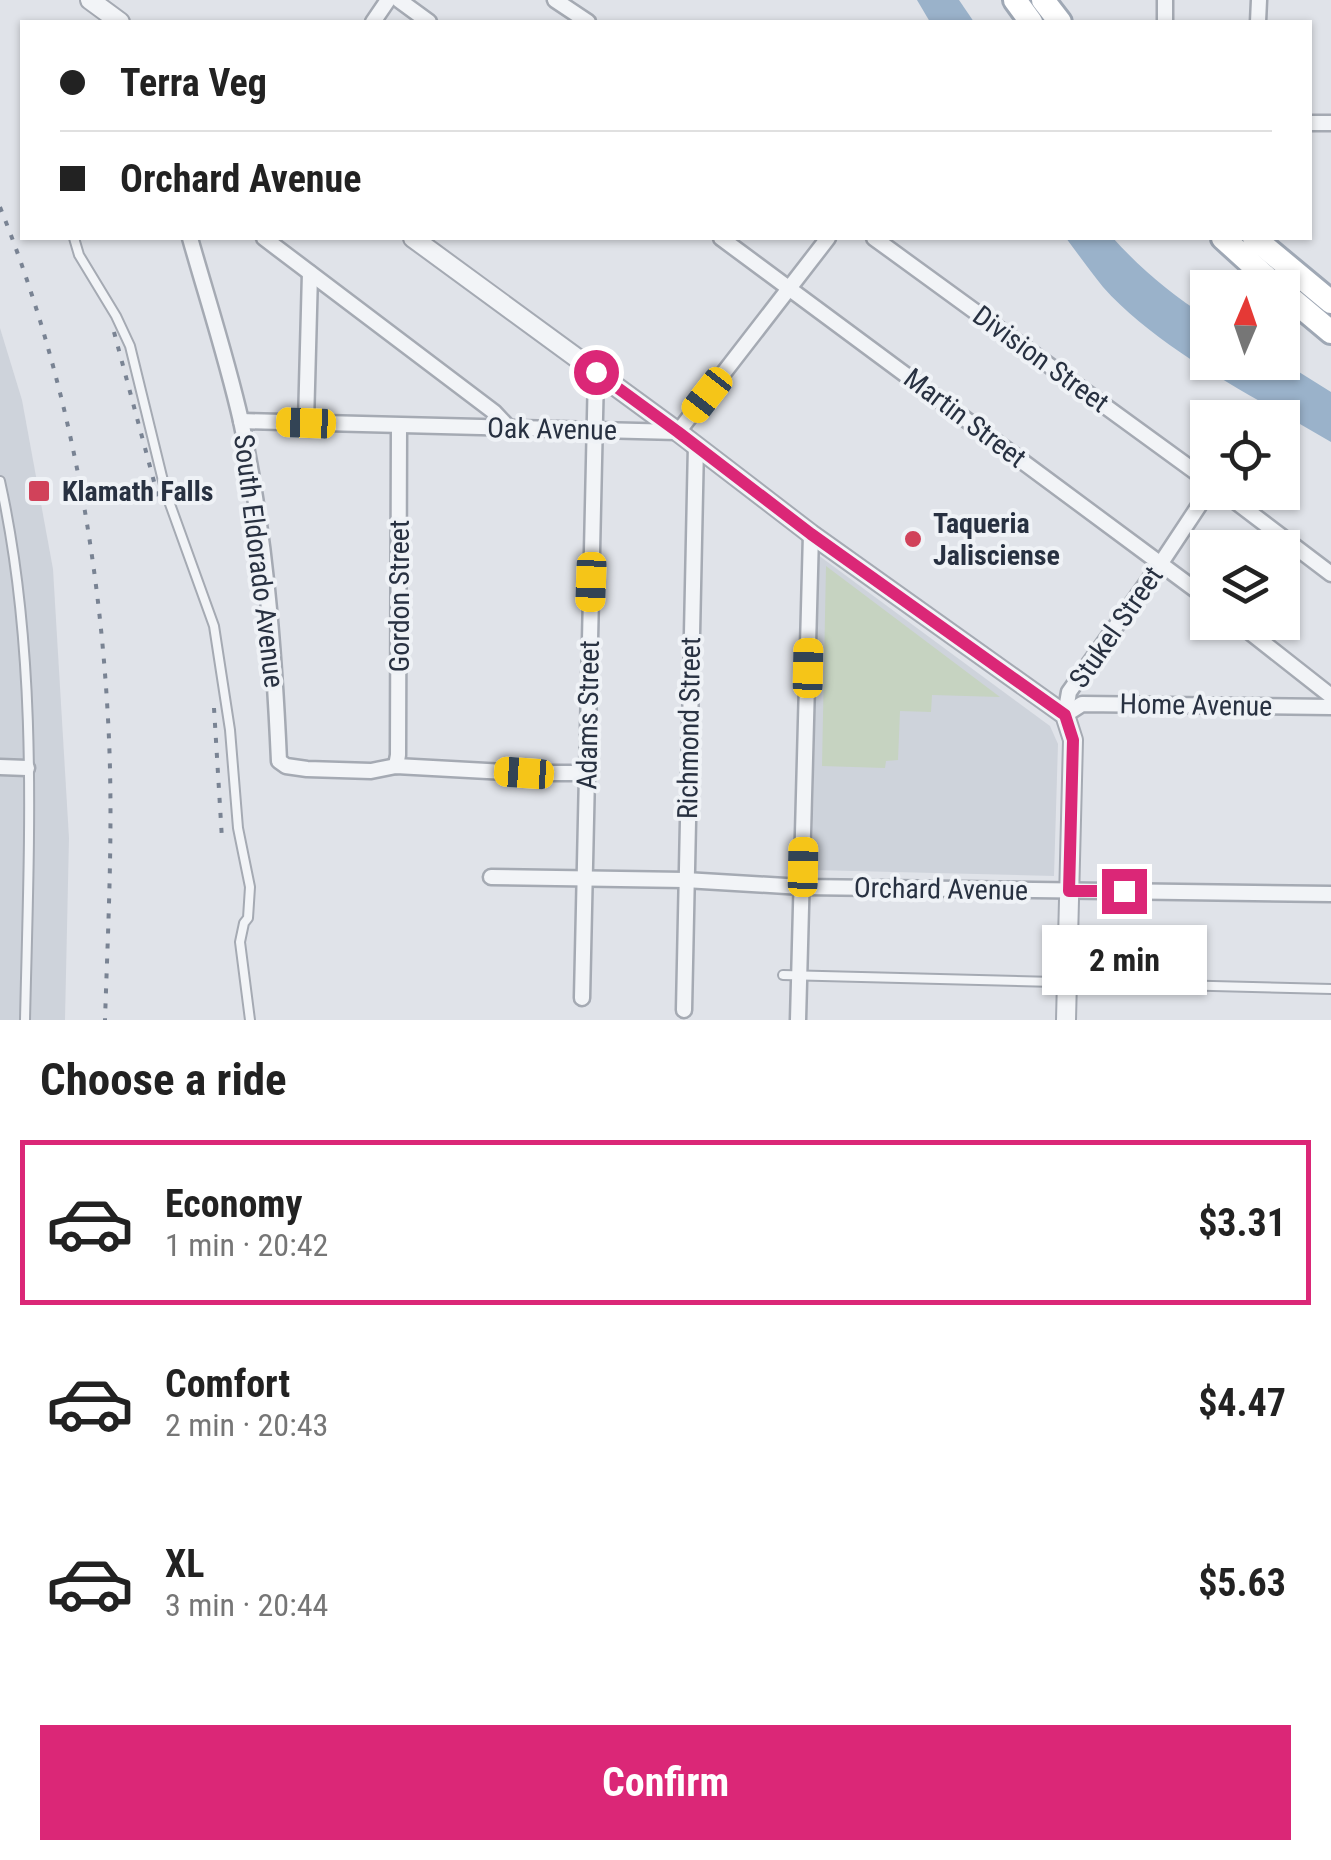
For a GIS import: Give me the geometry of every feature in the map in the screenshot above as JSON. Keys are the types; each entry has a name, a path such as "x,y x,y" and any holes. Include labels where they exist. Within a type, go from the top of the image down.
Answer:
{"main road":[{"path":"1043,0 1058,20"},
{"path":"1224,240 1258,270"},
{"path":"1256,240 1331,302"},
{"path":"1300,306 1331,332"}],"street":[{"path":"90,0 113,20"},
{"path":"399,0 426,20"},
{"path":"555,0 585,20"},
{"name":"South Eldorado Avenue","path":"191,240 241,421 267,579 279,760 286,766 370,772 396,766 586,773"},
{"path":"267,240 494,412 508,428"},
{"path":"416,240 811,534 1065,715 1073,740 1066,1020"},
{"name":"Martin Street","path":"724,240 1190,586"},
{"path":"678,432 827,240"},
{"name":"Division Street","path":"877,240 1190,468"},
{"path":"306,423 310,273"},
{"name":"Adams Street","path":"582,998 596,372"},
{"name":"Oak Avenue","path":"241,421 678,432"},
{"name":"Gordon Street","path":"396,766 399,426"},
{"name":"Richmond Street","path":"684,1010 696,445"},
{"name":"Stukel Street","path":"1065,715 1069,692 1196,510"},
{"path":"1247,510 1331,574"},
{"path":"798,1020 811,534"},
{"path":"1260,640 1331,696"},
{"name":"Home Avenue","path":"1065,715 1082,704 1331,706"},
{"path":"0,767 28,768"},
{"name":"Orchard Avenue","path":"491,877 685,880 802,887 1331,894"}],"lane":[{"path":"75,240 130,346 166,492 214,626 230,730 238,828 250,886 248,918 240,942 250,1020"},
{"path":"0,481 11,530 26,670 25,1020"},
{"path":"783,975 1331,989"}],"shaded area":[{"path":"0,328 22,400 53,569 69,838 65,1020 0,1020"},
{"path":"818,555 1050,726 1058,744 1054,876 812,870"}],"green space":[{"path":"826,566 1000,697 932,695 931,712 900,711 898,760 886,761 885,768 822,766"}],"water":[{"path":"917,0 959,0 973,20 929,20"},
{"path":"1068,240 1115,240 1157,281 1190,306 1190,359 1126,310"},
{"path":"1300,373 1331,392 1331,442 1300,424 1300,400 1259,400 1225,380 1300,380"}],"railway":[{"path":"0,207 45,336 62,402 77,468 98,603 110,774 105,1020"},
{"path":"114,332 160,504"},
{"path":"214,708 222,839"}],"place":[{"name":"Klamath Falls","path":"39,491"},
{"name":"Taqueria Jalisciense","path":"913,539"}],"route":[{"path":"596,372 811,534 1065,715 1073,740 1069,891 1124,891"}]}
